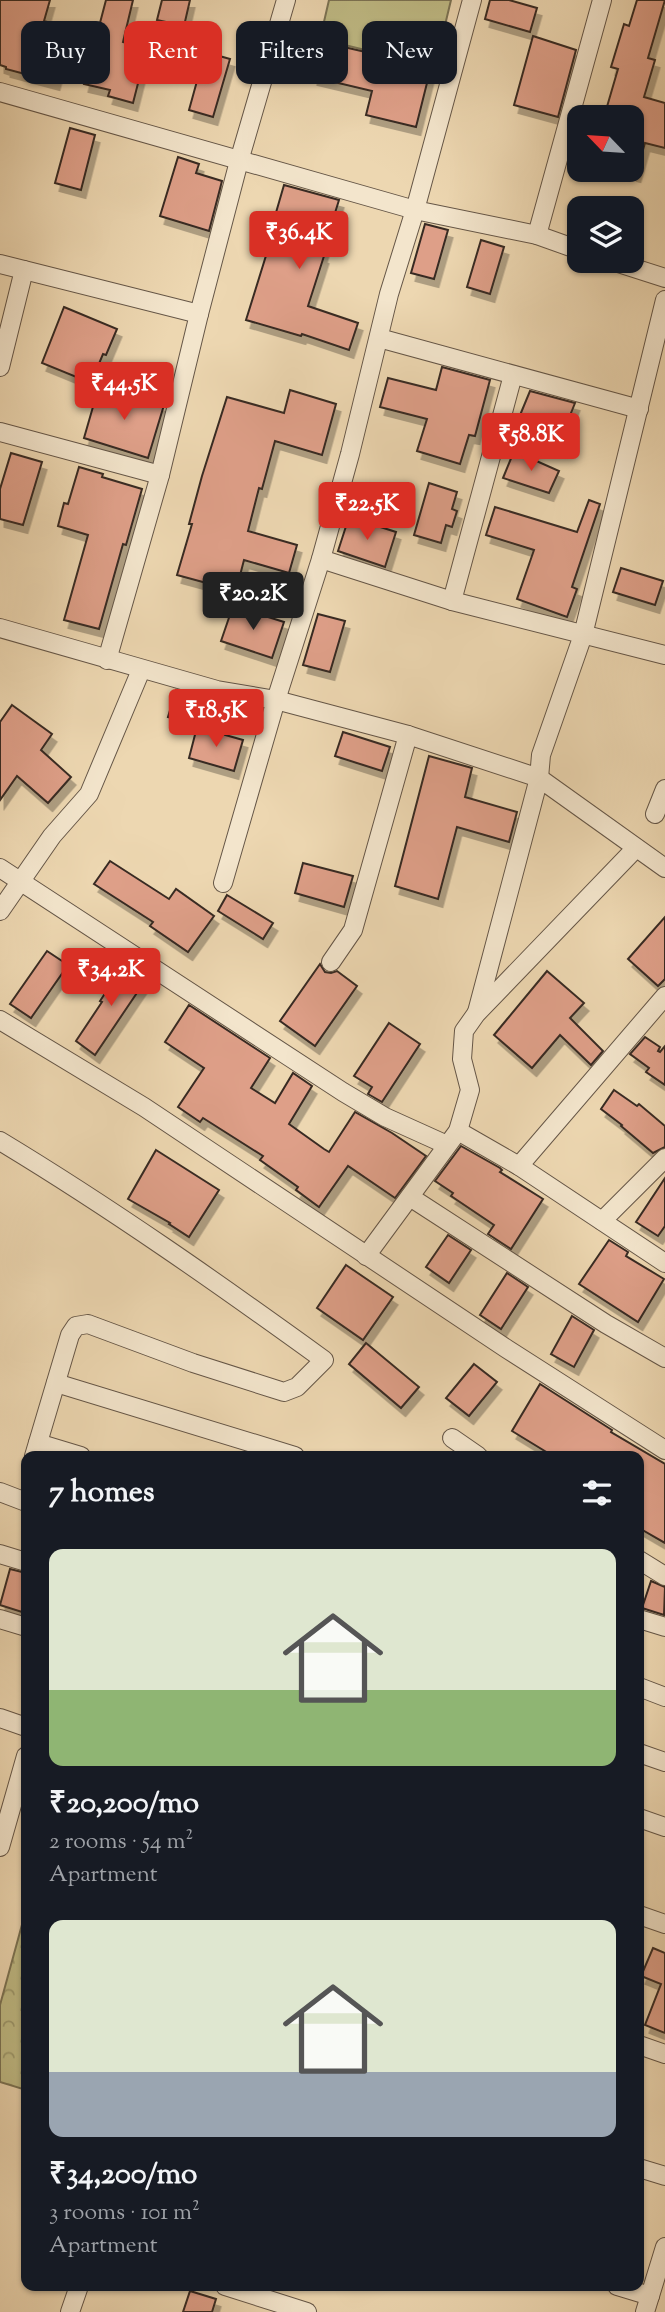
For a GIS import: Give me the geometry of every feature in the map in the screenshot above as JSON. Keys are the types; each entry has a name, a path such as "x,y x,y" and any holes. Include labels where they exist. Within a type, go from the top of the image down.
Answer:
{"street":[{"path":"107,660 160,475 239,161 285,2 267,0"},
{"path":"223,883 276,700 321,559 388,294 415,210 472,0"},
{"path":"537,235 602,0"},
{"path":"0,92 415,210 537,235 567,246"},
{"path":"0,264 199,314"},
{"path":"0,367 23,271"},
{"path":"644,271 665,278"},
{"path":"476,1014 540,778 541,755 583,635 665,300"},
{"path":"379,338 639,409"},
{"path":"452,601 513,375"},
{"path":"0,432 160,475"},
{"path":"321,559 452,601 665,654"},
{"path":"0,628 217,690 276,700 408,735 540,778 665,868"},
{"path":"0,911 52,836 89,794 141,670"},
{"path":"331,962 353,930 408,735"},
{"path":"655,814 665,789"},
{"path":"366,1255 452,1138 470,1090 462,1059 464,1031 476,1014 636,848"},
{"path":"0,868 385,1117 452,1138 519,1166 665,1263"},
{"path":"519,1166 665,996"},
{"path":"0,1020 144,1107 507,1349 665,1450"},
{"path":"0,1141 218,1284 324,1360 297,1387 284,1392 193,1363 88,1324 76,1326 70,1335 36,1450"},
{"path":"602,1221 665,1158"},
{"path":"410,1197 606,1324 665,1358"},
{"path":"56,1383 279,1451"},
{"path":"452,1438 471,1451"},
{"path":"0,1492 21,1499"},
{"path":"0,1554 21,1560"},
{"path":"644,1563 665,1576"},
{"path":"0,1619 21,1625"},
{"path":"644,1621 665,1627"},
{"path":"644,1689 665,1697"},
{"path":"0,1718 21,1725"},
{"path":"644,1755 665,1762"},
{"path":"0,1846 21,1773"},
{"path":"644,1820 665,1827"},
{"path":"644,1916 665,1924"},
{"path":"644,2047 665,2054"},
{"path":"644,2170 665,2176"},
{"path":"626,2291 648,2304 665,2247"},
{"path":"69,2312 77,2291"},
{"path":"241,2291 307,2312"}],"green space":[{"path":"329,0 451,0 446,21 362,21 362,49 348,46 348,21 324,21"},
{"path":"21,1928 21,2088 0,2082 0,2005"}],"building":[{"path":"0,0 50,0 44,21 21,21 21,73 0,65"},
{"path":"106,0 133,0 128,21 124,21 123,42 124,84 138,84 133,103 108,96 110,90 84,84 110,84 110,21 100,21"},
{"path":"162,0 190,0 185,21 157,20"},
{"path":"490,0 509,0 537,8 530,32 485,19"},
{"path":"637,0 665,0 648,58 655,60 644,97 665,103 665,148 645,143 644,146 644,105 608,105 618,69 611,67 624,24 629,26"},
{"path":"533,36 576,50 558,117 514,105"},
{"path":"348,48 362,51 362,84 427,84 416,127 366,115 372,91 342,84 348,84"},
{"path":"222,57 230,59 213,117 189,110 196,84 222,84"},
{"path":"70,128 95,135 81,190 55,183"},
{"path":"178,157 199,164 196,173 222,181 209,231 160,216"},
{"path":"284,185 339,200 308,306 358,323 349,350 302,334 301,336 246,320 278,217 275,216"},
{"path":"425,224 448,230 434,279 411,273"},
{"path":"481,240 504,247 490,294 467,287"},
{"path":"64,307 117,329 91,383 42,363"},
{"path":"442,367 490,380 475,436 469,435 460,464 417,451 427,419 380,407 388,378 436,390"},
{"path":"99,386 164,405 148,458 84,438"},
{"path":"290,390 336,404 322,455 275,441 262,489 259,488 248,531 297,545 289,573 244,560 236,591 177,575 202,476 227,397 284,413"},
{"path":"530,391 575,403 561,438 518,420"},
{"path":"514,451 559,471 549,493 503,478"},
{"path":"11,453 42,462 23,525 0,519 0,489"},
{"path":"79,467 142,489 99,629 64,620 88,535 58,526"},
{"path":"429,483 457,492 452,509 457,511 452,527 446,525 441,543 414,535"},
{"path":"589,500 600,504 572,587 577,589 567,617 517,599 534,550 486,535 495,507 577,532"},
{"path":"349,517 396,532 385,567 338,551"},
{"path":"621,568 663,581 655,605 613,592"},
{"path":"233,606 284,622 272,658 221,641"},
{"path":"318,614 345,621 330,672 303,665"},
{"path":"176,690 204,698 197,725 168,717"},
{"path":"12,705 52,734 41,750 71,777 48,803 17,776 0,800 0,722"},
{"path":"197,727 243,740 234,771 189,758"},
{"path":"343,732 390,747 382,771 335,756"},
{"path":"429,756 472,768 465,797 517,812 509,842 457,827 438,899 395,886"},
{"path":"110,861 169,899 176,889 214,916 188,952 150,926 153,922 94,884"},
{"path":"303,863 353,876 344,907 295,893"},
{"path":"227,895 273,923 263,939 218,911"},
{"path":"665,917 665,979 658,986 628,959"},
{"path":"47,951 68,965 31,1018 10,1004"},
{"path":"125,963 147,978 95,1055 76,1041"},
{"path":"320,964 325,972 337,971 357,986 315,1046 280,1021"},
{"path":"547,971 584,1003 570,1018 603,1051 591,1065 560,1035 532,1068 494,1035"},
{"path":"189,1005 270,1058 251,1088 275,1103 293,1073 312,1086 289,1124 324,1149 329,1152 355,1112 426,1156 395,1198 348,1166 319,1207 296,1190 298,1187 260,1160 263,1156 203,1118 200,1122 178,1107 204,1068 165,1042"},
{"path":"389,1023 420,1044 382,1102 368,1094 372,1087 354,1076"},
{"path":"645,1037 660,1047 660,1052 665,1046 665,1085 646,1072 649,1068 630,1054"},
{"path":"614,1090 637,1106 639,1104 665,1126 665,1147 653,1153 601,1109"},
{"path":"461,1146 500,1168 500,1172 543,1199 511,1249 488,1234 494,1225 451,1196 453,1193 435,1181"},
{"path":"156,1150 219,1190 189,1237 128,1199"},
{"path":"665,1178 665,1226 658,1236 636,1222"},
{"path":"448,1235 471,1250 449,1283 426,1267"},
{"path":"609,1240 628,1252 626,1256 664,1279 638,1322 579,1284"},
{"path":"346,1265 393,1297 363,1340 317,1308"},
{"path":"507,1273 528,1287 501,1329 480,1315"},
{"path":"572,1316 594,1330 574,1367 551,1354"},
{"path":"366,1343 419,1387 401,1408 349,1364"},
{"path":"474,1364 497,1382 469,1416 446,1398"},
{"path":"540,1384 643,1451 545,1451 512,1431"},
{"path":"644,1452 665,1464 665,1543 644,1531"},
{"path":"10,1569 21,1572 21,1612 0,1605"},
{"path":"651,1581 665,1587 664,1615 644,1609"},
{"path":"653,1948 665,1953 665,2033 645,2025 661,1984 644,1977 644,1969"},
{"path":"190,2291 216,2299 212,2312 183,2312"}]}
